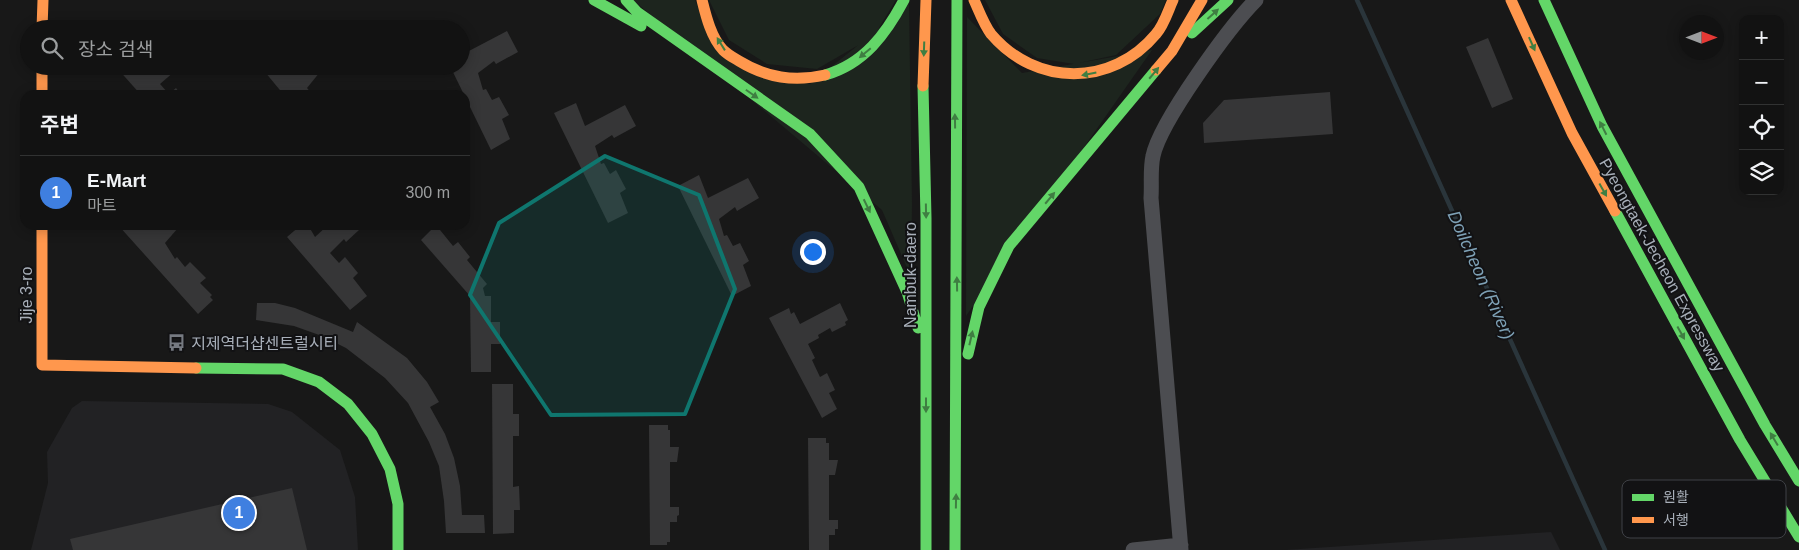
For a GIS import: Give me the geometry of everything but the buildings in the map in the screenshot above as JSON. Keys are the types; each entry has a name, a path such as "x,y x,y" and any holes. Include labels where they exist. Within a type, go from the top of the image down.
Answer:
{"main road":[{"path":"42,0 42,20"},
{"path":"594,0 712,66"},
{"path":"626,0 637,12 810,134 859,187 907,292 926,356"},
{"path":"702,0 708,20 723,50 750,68 779,78 804,80 829,76 854,62 876,44 904,0"},
{"name":"Nambuk-daero","path":"926,0 923,88 926,550"},
{"path":"955,550 958,402 955,108 957,0"},
{"path":"974,0 984,26 1001,49 1026,65 1056,75 1084,76 1113,69 1136,54 1158,33 1169,13 1173,0"},
{"path":"1172,51 1202,0"},
{"path":"958,402 979,307 1009,246 1172,51 1228,0"},
{"name":"Pyeongtaek-Jecheon Expressway","path":"1512,0 1572,133 1740,440 1764,480"},
{"name":"Pyeongtaek-Jecheon Expressway","path":"1544,0 1602,126 1765,425 1799,481"},
{"path":"42,75 42,90"},
{"name":"Jije 3-ro","path":"42,230 42,365 283,370 319,382 344,402 365,423 386,462 398,502 398,550"},
{"name":"Pyeongtaek-Jecheon Expressway","path":"1786,516 1799,537"}],"street":[{"path":"1132,550 1181,548 1151,198 1153,155 1170,118 1214,53 1256,0"}],"highlighted area":[{"path":"605,156 699,195 735,289 685,414 551,415 470,295 499,223"}],"shaded area":[{"path":"633,0 695,0 716,50 810,84 909,4 912,204 911,277 882,210"},
{"path":"709,0 896,0 874,36 817,69 767,64 729,40"},
{"path":"985,0 1166,0 1160,14 1116,55 1074,64 1037,58 1003,34"},
{"path":"967,17 1022,73 1152,50 966,316"},
{"path":"82,401 268,404 292,412 340,450 355,497 358,550 31,550 48,483 47,452 72,408"},
{"path":"1551,532 1560,550 1285,550"}],"waterway":[{"name":"Doilcheon (River)","path":"1357,0 1605,550"}],"traffic: fast":[{"path":"594,0 641,26"},
{"path":"626,0 637,12 810,134 859,187 907,292 918,328"},
{"path":"825,75 851,63 872,46 890,25 904,0"},
{"path":"955,550 957,0"},
{"path":"1192,33 1228,0"},
{"path":"1544,0 1602,126 1765,425 1799,481"},
{"path":"968,354 979,307 1009,246 1156,70"},
{"path":"923,86 926,218 926,550"},
{"path":"1615,211 1740,440 1764,480"},
{"path":"196,368 283,369 319,382 348,404 372,434 390,469 398,504 398,550"},
{"path":"1786,516 1799,537"}],"traffic: slow":[{"path":"42,20 43,0"},
{"path":"702,0 709,26 715,39 723,50 733,58 770,75 792,78 825,75"},
{"path":"923,86 926,0"},
{"path":"974,0 988,30 1009,51 1030,64 1051,71 1074,74 1096,71 1118,64 1138,51 1159,30 1173,0"},
{"path":"1156,70 1172,51 1202,0"},
{"path":"1511,0 1572,133 1615,211"},
{"path":"42,75 42,90"},
{"path":"42,230 42,365 196,368"}],"place":[{"name":"지제역더샵센트럴시티","path":"177,343"},
{"name":"E-Mart","path":"239,513"}]}
